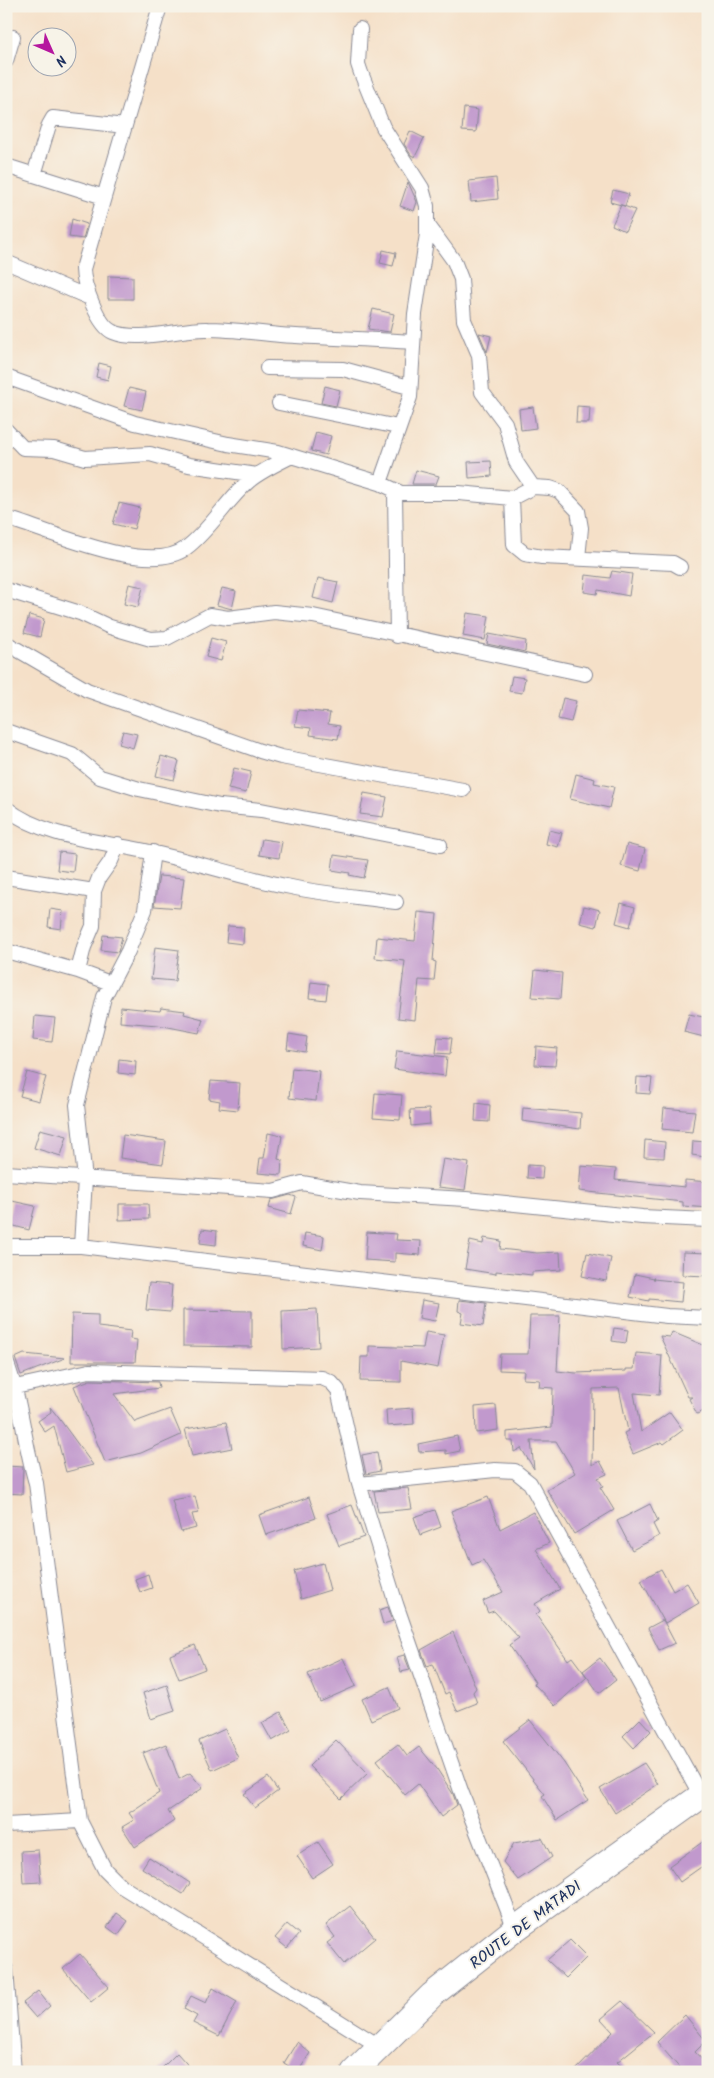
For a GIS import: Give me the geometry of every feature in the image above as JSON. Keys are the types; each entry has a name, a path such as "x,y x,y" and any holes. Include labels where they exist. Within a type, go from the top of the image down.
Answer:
{"highway":[{"name":"ROUTE DE MATADI","path":"354,2072 432,1994 515,1929 704,1793"}],"street":[{"path":"160,6 83,269 83,280 90,298 106,326 112,332 122,334 161,335 208,328 413,342"},
{"path":"360,29 358,64 360,73 383,127 426,197 427,224 408,401 380,483"},
{"path":"6,61 13,37"},
{"path":"34,175 49,125 53,118 125,126"},
{"path":"6,166 104,197"},
{"path":"427,224 454,260 461,279 464,320 479,355 482,392 504,423 516,462 533,487"},
{"path":"6,262 90,298"},
{"path":"267,368 343,369 409,386"},
{"path":"6,376 135,423 228,444 262,448 380,483 395,491 459,493 512,498 533,487 550,488 559,491 574,506 580,520 578,558"},
{"path":"279,403 398,427"},
{"path":"6,430 23,448 54,449 85,458 150,454 189,465 257,475"},
{"path":"6,518 110,552 146,558 163,557 186,548 242,487 257,475 292,456"},
{"path":"395,491 397,636"},
{"path":"512,498 516,548 526,554 542,557 673,563 680,567"},
{"path":"6,590 80,613 110,627 151,639 167,638 204,616 228,618 274,612 313,616 397,636 584,674"},
{"path":"6,643 87,690 252,748 281,757 325,763 463,790"},
{"path":"6,731 72,754 100,777 139,789 220,806 262,810 440,845"},
{"path":"6,808 25,821 41,828 153,852 208,868 291,887 396,902"},
{"path":"78,971 92,926 94,890 98,878 111,861 118,844"},
{"path":"81,1246 85,1179 77,1105 97,1019 110,983 131,944 145,910 153,852"},
{"path":"6,877 94,890"},
{"path":"6,951 78,971 110,983"},
{"path":"6,1173 273,1191 302,1183 360,1193 466,1199 642,1218 708,1220"},
{"path":"6,1246 81,1246 667,1316 708,1318"},
{"path":"6,1360 11,1388 36,1483 80,1821 105,1870 120,1886 379,2046"},
{"path":"11,1388 89,1371 322,1378 331,1382 338,1390 359,1484 396,1604 461,1791 515,1929"},
{"path":"359,1484 495,1470 515,1471 530,1483 704,1793"},
{"path":"6,1825 80,1821"},
{"path":"6,1969 14,2072"}],"building":[{"path":"464,108 478,110 476,132 462,131"},
{"path":"410,131 424,138 415,157 411,155 404,144"},
{"path":"496,178 498,199 471,202 469,181"},
{"path":"408,182 417,202 414,211 400,206"},
{"path":"613,190 629,194 625,206 610,202"},
{"path":"621,205 635,210 625,231 612,225"},
{"path":"72,219 87,224 83,239 69,237"},
{"path":"383,250 396,253 393,266 380,263"},
{"path":"108,276 133,277 133,299 108,299"},
{"path":"373,309 394,314 390,332 368,329"},
{"path":"479,333 491,336 487,352"},
{"path":"99,363 111,366 108,380 96,377"},
{"path":"325,386 340,390 336,406 321,403"},
{"path":"129,388 146,392 142,410 124,406"},
{"path":"577,406 590,407 589,423 576,423"},
{"path":"533,407 536,428 521,430 519,409"},
{"path":"316,432 331,436 326,455 311,451"},
{"path":"491,461 492,476 469,478 468,462"},
{"path":"416,470 439,476 436,484 412,484"},
{"path":"119,503 140,508 134,529 113,524"},
{"path":"612,571 632,574 629,596 598,590 597,594 584,592 586,575 610,578"},
{"path":"318,578 338,582 333,603 313,598"},
{"path":"129,584 143,587 138,607 124,604"},
{"path":"222,588 236,591 232,609 217,605"},
{"path":"467,613 489,616 485,640 463,636"},
{"path":"29,615 44,619 40,637 24,633"},
{"path":"489,634 526,641 525,652 487,644"},
{"path":"211,638 226,642 221,661 206,657"},
{"path":"512,676 525,678 522,693 509,691"},
{"path":"563,698 576,701 571,722 558,719"},
{"path":"298,710 330,713 328,724 340,726 338,739 310,735 311,728 295,726"},
{"path":"123,731 137,734 133,748 119,744"},
{"path":"161,756 179,761 174,780 156,776"},
{"path":"234,768 251,772 246,793 228,789"},
{"path":"576,774 595,779 594,783 614,787 609,808 570,799"},
{"path":"364,793 387,797 383,817 360,814"},
{"path":"549,830 562,833 558,847 546,844"},
{"path":"262,839 282,842 279,858 259,855"},
{"path":"627,844 645,849 640,871 621,866"},
{"path":"59,852 75,854 73,872 57,870"},
{"path":"334,855 368,860 364,878 332,870"},
{"path":"159,876 184,878 180,908 154,906"},
{"path":"621,903 635,907 630,927 616,923"},
{"path":"584,906 600,910 596,927 580,923"},
{"path":"50,909 63,911 61,929 48,927"},
{"path":"418,912 437,914 433,961 436,962 434,981 419,980 415,1020 398,1018 405,961 375,958 377,937 415,941"},
{"path":"228,926 244,927 243,944 226,942"},
{"path":"103,935 122,937 118,952 101,950"},
{"path":"155,947 179,950 175,981 151,979"},
{"path":"535,970 562,973 560,999 532,997"},
{"path":"311,982 328,984 326,1000 309,998"},
{"path":"121,1007 160,1011 161,1008 185,1011 184,1014 203,1019 199,1033 158,1025 120,1022"},
{"path":"689,1014 708,1018 708,1038 684,1032"},
{"path":"35,1016 55,1018 52,1042 33,1040"},
{"path":"289,1034 307,1037 305,1052 287,1049"},
{"path":"438,1037 452,1038 450,1054 436,1053"},
{"path":"536,1046 557,1048 555,1066 535,1065"},
{"path":"397,1051 447,1057 445,1076 394,1069"},
{"path":"119,1059 136,1061 135,1075 118,1073"},
{"path":"292,1068 319,1071 316,1101 289,1098"},
{"path":"27,1072 46,1077 39,1101 20,1096"},
{"path":"637,1077 652,1078 650,1094 636,1093"},
{"path":"211,1081 240,1083 238,1110 219,1108 220,1101 209,1099"},
{"path":"375,1093 402,1095 400,1120 373,1118"},
{"path":"476,1103 490,1105 489,1122 475,1121"},
{"path":"523,1108 581,1113 580,1129 522,1121"},
{"path":"664,1108 695,1111 692,1132 662,1129"},
{"path":"429,1109 430,1124 411,1126 410,1110"},
{"path":"40,1129 67,1136 61,1156 34,1148"},
{"path":"268,1133 282,1136 278,1159 282,1160 281,1175 258,1173 260,1158 264,1158"},
{"path":"123,1135 166,1141 163,1164 120,1158"},
{"path":"645,1140 665,1142 664,1158 644,1157"},
{"path":"693,1141 707,1142 705,1157 692,1155"},
{"path":"443,1159 469,1163 465,1190 438,1187"},
{"path":"528,1165 543,1166 542,1179 527,1178"},
{"path":"581,1166 616,1169 615,1180 685,1187 685,1180 708,1182 708,1208 683,1206 683,1202 579,1191"},
{"path":"290,1195 296,1197 291,1214 269,1208 271,1200"},
{"path":"12,1201 35,1206 29,1230 7,1224"},
{"path":"119,1204 148,1204 149,1219 119,1220"},
{"path":"202,1229 217,1231 216,1245 200,1243"},
{"path":"367,1232 397,1234 396,1240 421,1241 420,1255 395,1253 395,1262 365,1260"},
{"path":"305,1233 324,1236 322,1250 303,1246"},
{"path":"484,1238 501,1241 500,1249 537,1253 560,1252 561,1270 532,1272 532,1275 496,1271 496,1274 465,1269 470,1241 483,1244"},
{"path":"683,1252 708,1253 708,1276 682,1275"},
{"path":"587,1253 611,1258 606,1281 582,1276"},
{"path":"635,1274 653,1279 683,1282 681,1302 649,1299 649,1301 630,1297"},
{"path":"149,1283 172,1285 170,1312 146,1310"},
{"path":"422,1300 439,1303 435,1321 419,1318"},
{"path":"459,1300 486,1303 483,1326 461,1323 463,1313 458,1311"},
{"path":"317,1309 319,1347 283,1349 282,1311"},
{"path":"183,1310 252,1311 252,1347 183,1346"},
{"path":"72,1314 98,1315 98,1327 131,1331 130,1339 137,1340 135,1362 71,1362"},
{"path":"530,1316 560,1316 557,1371 576,1373 626,1371 626,1369 634,1369 636,1353 662,1355 659,1395 634,1393 641,1432 670,1412 683,1430 664,1444 662,1442 633,1454 624,1433 628,1431 619,1388 593,1389 592,1465 600,1461 607,1474 598,1478 603,1486 600,1487 614,1510 574,1534 547,1490 575,1473 556,1441 531,1441 534,1469 521,1448 514,1452 513,1441 507,1441 507,1432 552,1427 553,1388 539,1387 540,1380 523,1379 524,1371 499,1370 500,1354 528,1354"},
{"path":"614,1328 628,1330 626,1343 612,1341"},
{"path":"426,1332 444,1335 438,1368 401,1361 401,1382 360,1381 361,1357 369,1357 369,1346 423,1348"},
{"path":"672,1332 708,1347 708,1409 697,1414 689,1399 692,1397 688,1397 660,1336 670,1337"},
{"path":"24,1354 65,1358 21,1375 15,1358"},
{"path":"90,1380 158,1382 159,1388 114,1394 135,1422 170,1409 181,1435 141,1453 105,1462 74,1386"},
{"path":"496,1405 498,1430 476,1433 475,1407"},
{"path":"50,1407 93,1465 66,1472 54,1426 45,1432 38,1421 51,1412"},
{"path":"413,1408 414,1424 387,1426 386,1410"},
{"path":"226,1422 232,1448 192,1456 185,1429"},
{"path":"457,1436 460,1451 446,1454 446,1450 419,1452 418,1444"},
{"path":"377,1452 380,1471 366,1474 362,1455"},
{"path":"6,1466 23,1467 22,1494 6,1493"},
{"path":"408,1488 412,1509 378,1512 374,1491"},
{"path":"195,1496 199,1513 192,1514 196,1528 181,1532 172,1500"},
{"path":"309,1497 316,1518 266,1535 259,1515"},
{"path":"488,1497 500,1529 533,1512 549,1543 536,1549 560,1589 535,1604 540,1611 536,1615 568,1660 572,1657 587,1677 555,1706 534,1684 535,1682 509,1645 519,1638 494,1611 488,1613 483,1601 503,1592 483,1560 472,1565 451,1511"},
{"path":"650,1504 658,1521 653,1524 659,1536 632,1550 617,1521"},
{"path":"352,1505 364,1537 339,1546 327,1514"},
{"path":"435,1510 441,1527 420,1535 414,1517"},
{"path":"323,1563 330,1590 301,1599 294,1571"},
{"path":"661,1569 673,1591 687,1583 699,1603 665,1623 641,1580"},
{"path":"148,1574 152,1588 140,1592 135,1579"},
{"path":"388,1607 393,1621 383,1624 379,1610"},
{"path":"663,1620 675,1643 659,1650 648,1628"},
{"path":"453,1632 476,1688 473,1692 477,1703 457,1711 449,1692 445,1694 433,1664 427,1666 421,1650"},
{"path":"195,1645 205,1669 179,1679 170,1655"},
{"path":"404,1655 410,1670 401,1672 397,1657"},
{"path":"343,1658 356,1686 320,1702 308,1674"},
{"path":"600,1658 616,1680 599,1693 583,1671"},
{"path":"167,1685 175,1711 151,1719 143,1693"},
{"path":"389,1687 398,1708 371,1720 362,1699"},
{"path":"281,1712 291,1730 272,1741 262,1723"},
{"path":"640,1719 651,1731 634,1748 623,1736"},
{"path":"530,1720 564,1763 588,1800 557,1820 542,1796 545,1794 503,1741"},
{"path":"225,1729 238,1758 212,1770 199,1741"},
{"path":"336,1740 368,1773 341,1799 309,1766"},
{"path":"166,1744 179,1779 190,1773 203,1788 168,1811 174,1821 135,1847 122,1827 134,1820 129,1813 159,1793 143,1753"},
{"path":"398,1744 407,1756 419,1747 437,1769 453,1794 457,1805 441,1817 418,1784 405,1795 377,1760"},
{"path":"644,1763 658,1784 615,1813 600,1789"},
{"path":"268,1777 278,1791 255,1808 244,1794"},
{"path":"542,1838 552,1857 518,1880 503,1862 514,1843"},
{"path":"708,1838 708,1862 680,1882 669,1866"},
{"path":"318,1842 333,1864 312,1878 297,1856"},
{"path":"38,1850 41,1882 23,1883 21,1851"},
{"path":"149,1857 190,1883 183,1894 142,1868"},
{"path":"350,1906 375,1938 344,1964 327,1943 335,1937 326,1925"},
{"path":"117,1913 128,1921 118,1935 107,1927"},
{"path":"287,1924 299,1934 287,1948 275,1938"},
{"path":"570,1940 587,1957 566,1978 547,1960"},
{"path":"80,1954 109,1987 91,2002 63,1969"},
{"path":"213,1988 237,2002 219,2036 193,2023 197,2016 184,2009 191,1996 206,2003"},
{"path":"38,1991 50,2006 36,2018 23,2003"},
{"path":"622,2001 654,2032 617,2062 628,2072 574,2072 613,2032 601,2019"},
{"path":"685,2015 706,2041 695,2052 708,2066 708,2072 683,2072 657,2042"},
{"path":"297,2042 310,2053 298,2072 284,2063"},
{"path":"177,2053 194,2072 158,2072"}]}
